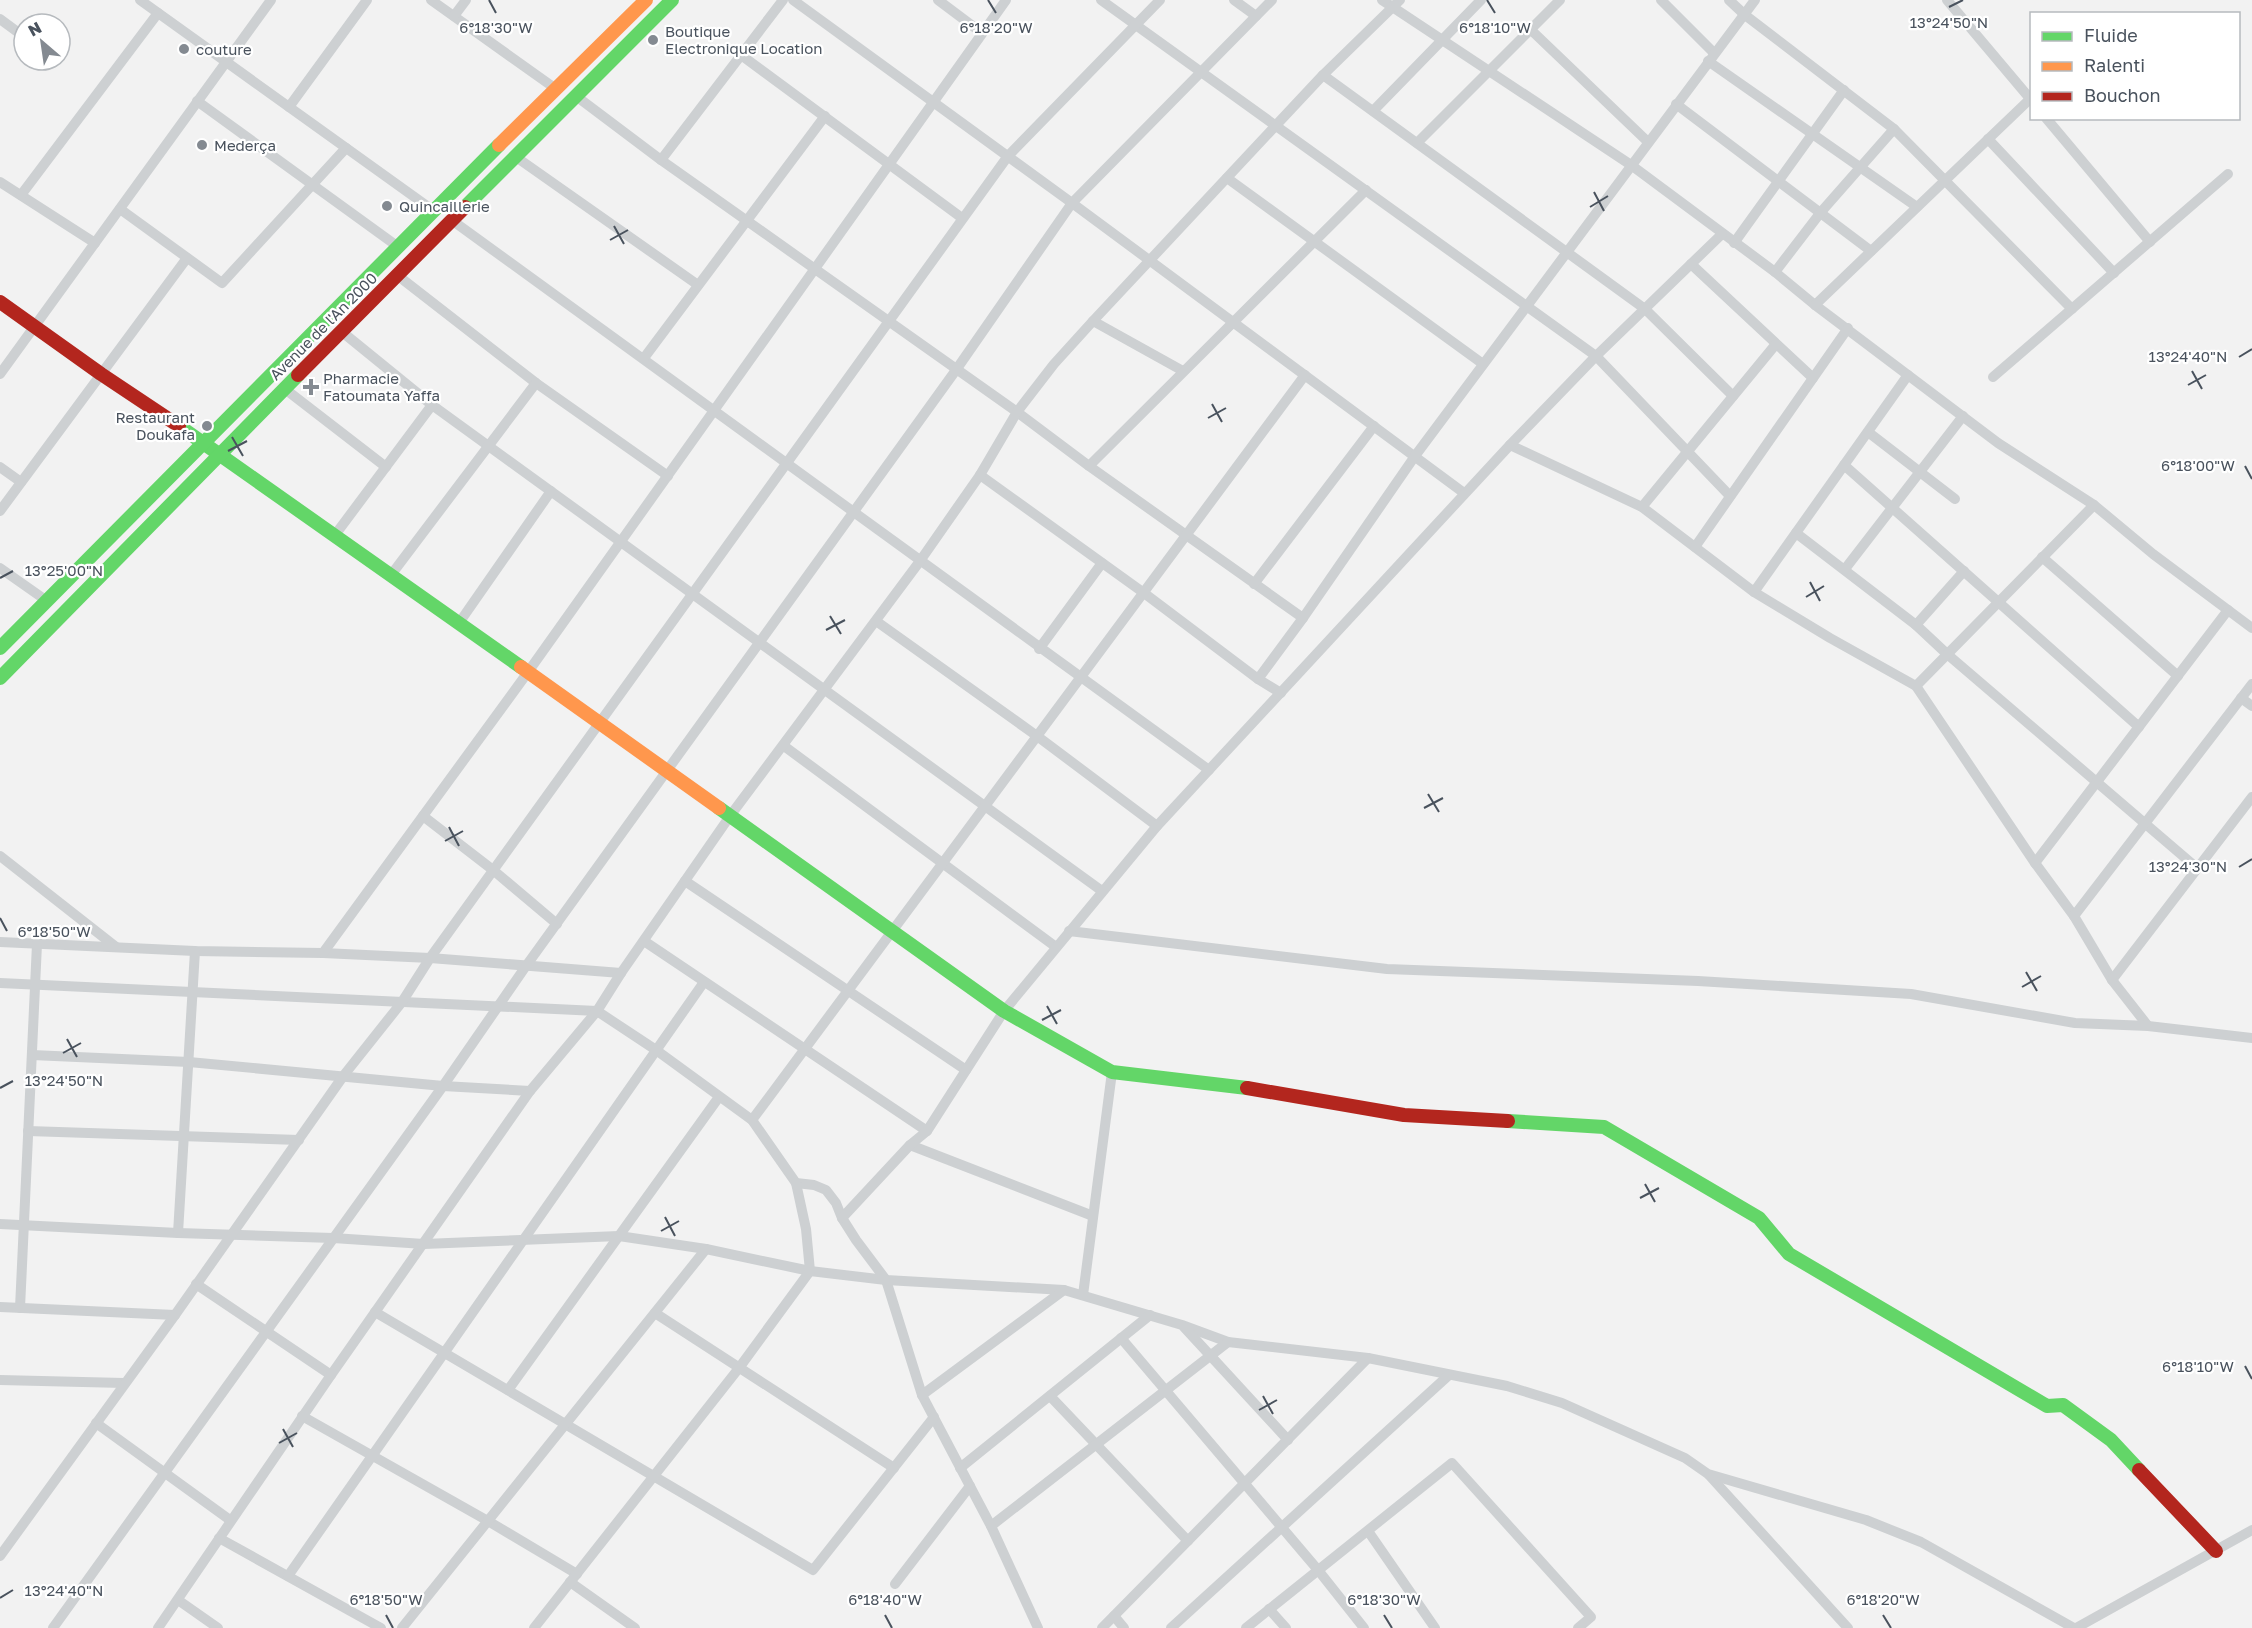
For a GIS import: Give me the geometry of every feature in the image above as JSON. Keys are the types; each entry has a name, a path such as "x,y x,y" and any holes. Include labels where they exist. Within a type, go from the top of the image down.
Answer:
{"street":[{"path":"140,0 434,211"},
{"path":"0,374 271,0"},
{"path":"289,107 367,0"},
{"path":"431,0 556,89"},
{"path":"454,16 466,0"},
{"name":"Avenue de l'An 2000","path":"0,648 397,246 646,0"},
{"name":"Avenue de l'An 2000","path":"0,678 672,0"},
{"path":"661,160 783,0"},
{"path":"793,0 1464,493"},
{"path":"938,0 982,33"},
{"path":"323,953 528,672 1006,0"},
{"path":"1101,0 1596,356 1730,496"},
{"path":"0,1556 175,1315 344,1075 402,1002 430,958 493,870 1008,156 1160,0"},
{"path":"1234,0 1256,16"},
{"path":"53,1628 956,370 1072,203 1272,0"},
{"path":"1382,0 1396,4 1442,40 1631,165 1998,442 2094,506 2153,554 2252,628"},
{"path":"1373,111 1480,0"},
{"path":"1417,143 1560,0"},
{"path":"1661,0 1711,57 1917,207"},
{"path":"1729,0 1745,15 1894,129 2072,309"},
{"path":"1258,679 1415,456 1755,0"},
{"path":"1947,0 2030,99"},
{"path":"158,1628 302,1416 530,1091 597,1011 730,816 920,561 980,475 1017,412 1054,364 1323,75 1396,4"},
{"path":"21,195 158,13"},
{"path":"1530,29 1648,142"},
{"path":"741,55 962,218"},
{"path":"1323,75 1645,309 1733,396"},
{"path":"1734,243 1844,90"},
{"path":"576,96 661,160 1303,618"},
{"path":"197,101 397,246"},
{"path":"1815,305 2030,101"},
{"path":"1676,104 1871,251"},
{"path":"644,358 825,116"},
{"path":"2048,120 2150,242"},
{"path":"1775,272 1821,212 1894,129"},
{"path":"1988,139 2114,273"},
{"path":"120,209 222,283 346,148"},
{"path":"516,157 698,285"},
{"path":"1993,377 2228,174"},
{"path":"1227,178 1483,364"},
{"path":"0,182 95,243"},
{"path":"1089,466 1366,190"},
{"path":"453,220 1039,649 1209,770"},
{"path":"842,1218 910,1145 927,1131 1004,1011 1157,826 1464,493 1596,356 1722,234"},
{"path":"0,511 187,258"},
{"path":"1691,264 1813,378"},
{"path":"397,275 536,383 668,476"},
{"path":"0,303 221,454 1004,1011 1112,1072 1276,1092 1404,1115 1604,1127 1759,1218 1789,1254 2047,1406 2063,1405 2111,1440 2216,1551"},
{"path":"1094,321 1184,371"},
{"path":"1695,547 1848,328"},
{"path":"341,332 432,405 1102,891"},
{"path":"1642,507 1776,344"},
{"path":"752,1120 1305,375"},
{"path":"1754,592 1908,375"},
{"path":"391,575 536,383"},
{"path":"285,389 386,467"},
{"path":"335,535 432,405"},
{"path":"1845,569 1963,416"},
{"path":"1254,584 1374,426"},
{"path":"1868,432 1955,499"},
{"path":"1510,445 1642,507 1754,592 1916,686 2035,863 2074,916 2112,980 2148,1026"},
{"path":"1844,465 2139,727"},
{"path":"0,467 21,482"},
{"path":"980,475 1144,592 1258,679 1281,693"},
{"path":"459,623 551,491"},
{"path":"1916,686 2094,506"},
{"path":"1796,533 1916,625 2197,868"},
{"path":"2042,557 2178,676"},
{"path":"1039,649 1102,563"},
{"path":"0,568 47,601"},
{"path":"1916,625 1964,571"},
{"path":"2035,863 2228,610"},
{"path":"876,621 1037,736 1157,826"},
{"path":"2074,916 2252,684"},
{"path":"2241,698 2252,706"},
{"path":"784,746 1056,947"},
{"path":"2112,980 2252,797"},
{"path":"423,816 493,870 557,924"},
{"path":"0,856 116,947"},
{"path":"685,881 966,1070"},
{"path":"1069,931 1387,969 1698,981 1911,994 2075,1023 2148,1026 2252,1038"},
{"path":"644,941 927,1131"},
{"path":"0,942 430,958 621,973"},
{"path":"20,1308 37,944"},
{"path":"178,1233 195,951"},
{"path":"0,982 597,1011 656,1050 752,1120 796,1183 806,1229 810,1271 739,1368 534,1628"},
{"path":"288,1576 704,982"},
{"path":"32,1055 189,1062 443,1086 530,1091"},
{"path":"1083,1295 1112,1072"},
{"path":"508,1390 719,1097"},
{"path":"28,1131 299,1140"},
{"path":"910,1145 1093,1216"},
{"path":"796,1183 814,1185 826,1191 836,1203 842,1218 886,1280 922,1395 991,1526 1038,1628"},
{"path":"0,1224 178,1233 232,1233 424,1244 619,1236 706,1249 810,1271 886,1280 1064,1290 1182,1325 1228,1342 1368,1358 1508,1386 1562,1403 1685,1458 1708,1474 1848,1628"},
{"path":"402,1628 706,1249"},
{"path":"196,1284 331,1375"},
{"path":"922,1395 1064,1290"},
{"path":"0,1307 175,1315"},
{"path":"375,1312 813,1570 934,1417"},
{"path":"655,1313 894,1468"},
{"path":"960,1468 1150,1315"},
{"path":"1182,1325 1288,1440"},
{"path":"1121,1338 1282,1527 1364,1628"},
{"path":"991,1526 1228,1342"},
{"path":"1102,1628 1368,1358"},
{"path":"1171,1628 1449,1375"},
{"path":"0,1380 124,1383"},
{"path":"1050,1396 1188,1541"},
{"path":"302,1416 488,1521 573,1578 635,1628"},
{"path":"96,1423 230,1520"},
{"path":"1246,1628 1452,1463 1591,1617 1578,1628"},
{"path":"1708,1474 1866,1520 1921,1542 2075,1628 2252,1530"},
{"path":"895,1584 970,1486"},
{"path":"1368,1530 1435,1628"},
{"path":"219,1538 380,1628"},
{"path":"178,1600 218,1628"},
{"path":"1269,1609 1286,1628"},
{"path":"1114,1616 1124,1628"}],"traffic: fast":[{"path":"465,207 672,0"},
{"path":"0,648 499,145"},
{"path":"0,678 298,375"},
{"path":"179,426 521,667"},
{"path":"719,808 1004,1011 1112,1072 1247,1088"},
{"path":"1508,1121 1604,1127 1759,1218 1789,1254 2047,1406 2063,1405 2111,1440 2139,1470"}],"traffic: slow":[{"path":"499,145 646,0"},
{"path":"521,667 719,808"}],"traffic: jam":[{"path":"298,375 465,207"},
{"path":"0,302 179,426"},
{"path":"1247,1088 1404,1115 1508,1121"},
{"path":"2139,1470 2216,1551"}],"place":[{"name":"Boutique Electronique Location","path":"653,40"},
{"name":"couture","path":"184,49"},
{"name":"Mederça","path":"202,145"},
{"name":"Quincaillerie","path":"387,206"},
{"name":"Pharmacie Fatoumata Yaffa","path":"311,387"},
{"name":"Restaurant Doukafa","path":"207,426"}]}
